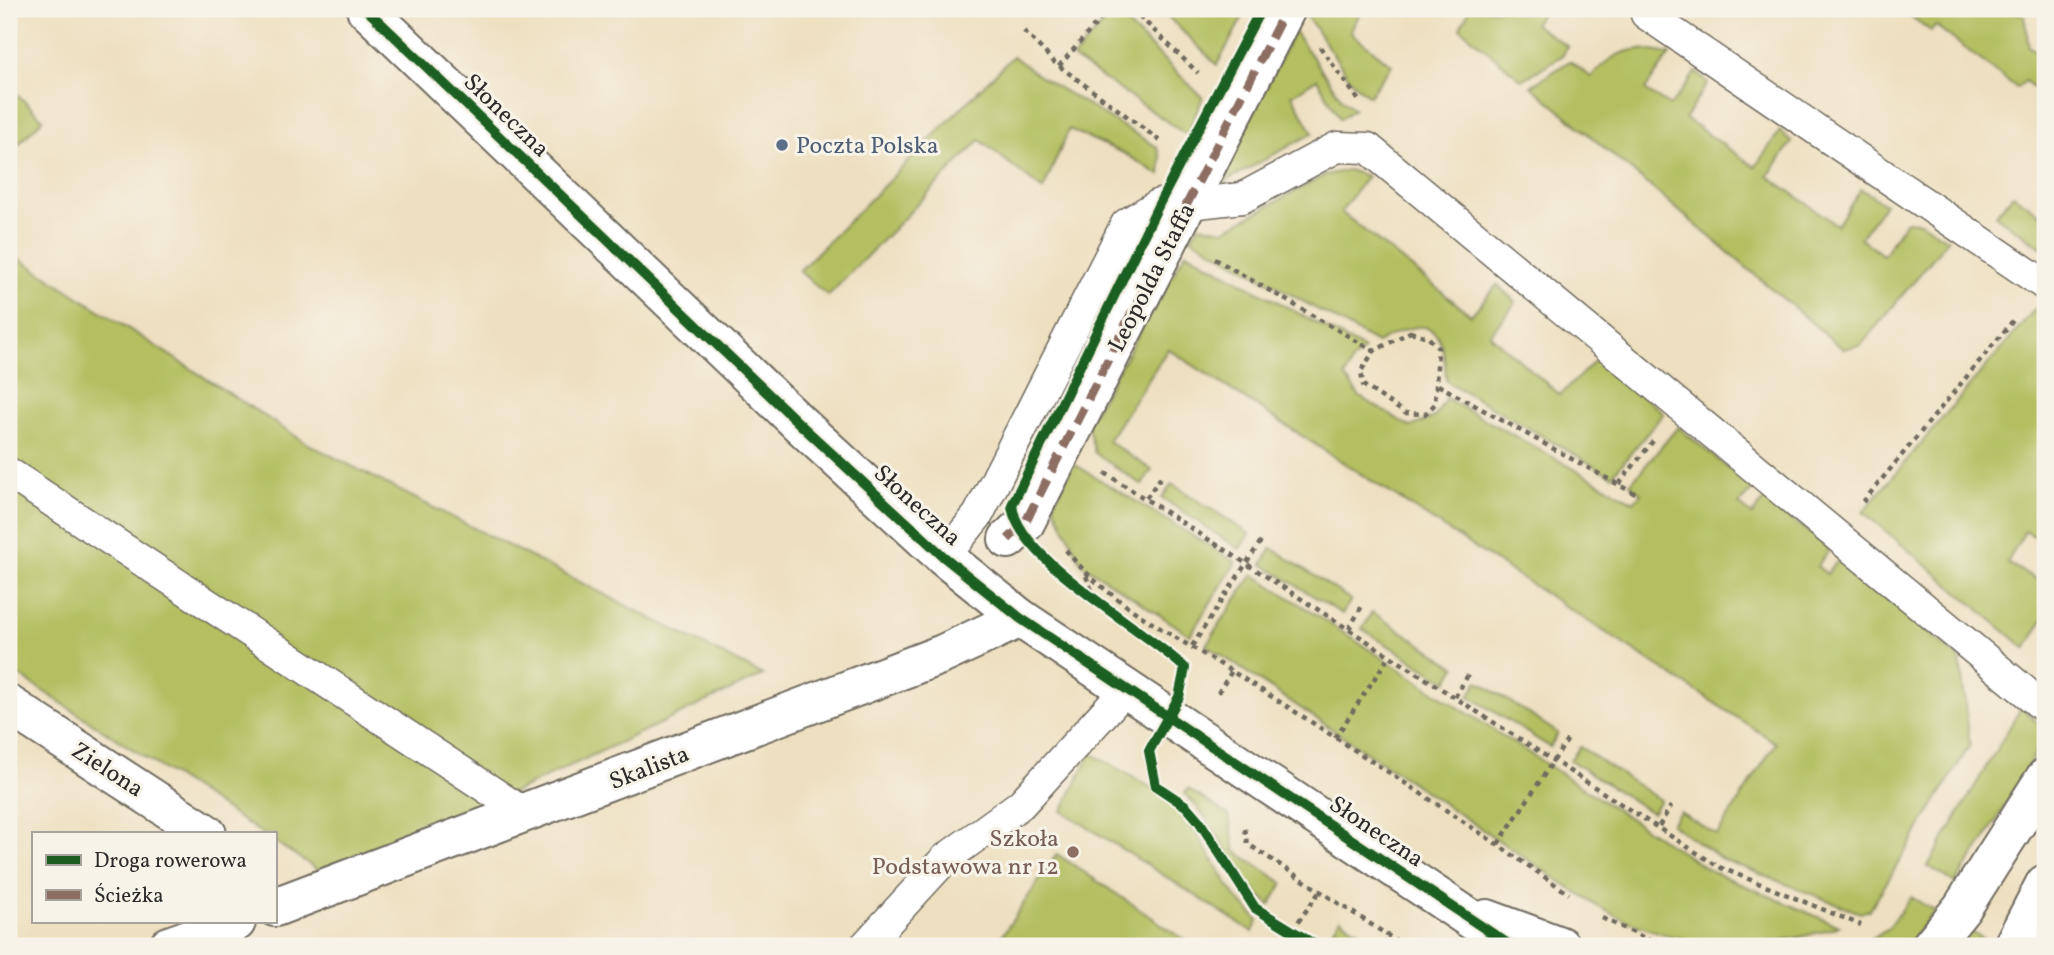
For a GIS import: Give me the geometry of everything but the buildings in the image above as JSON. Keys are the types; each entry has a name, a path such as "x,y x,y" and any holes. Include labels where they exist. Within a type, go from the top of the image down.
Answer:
{"street":[{"name":"Słoneczna","path":"366,9 804,428 944,557 1020,618 1511,946"},
{"name":"Leopolda Staffa","path":"1018,535 1171,240 1286,9"},
{"name":"Skalista","path":"284,894 526,814 943,653 1020,618"},
{"name":"Zielona","path":"9,705 204,832"},
{"path":"1931,946 1962,908 2045,778"},
{"path":"2013,946 2045,884"},
{"name":"Słoneczna","path":"1452,906 1560,946"},
{"path":"169,946 233,923"}],"lane":[{"path":"1646,9 1646,13 2045,285"},
{"path":"944,557 978,515 1126,224 1159,204 1195,189 1242,198 1337,147 1368,148 2045,708"},
{"path":"9,473 526,814"},
{"path":"865,946 945,859 1021,804 1127,688"}],"path":[{"path":"1059,66 1109,9"},
{"path":"1132,9 1235,107"},
{"path":"2038,9 2044,21 2039,50"},
{"path":"1024,31 1195,189"},
{"path":"1316,40 1362,105 1368,148"},
{"path":"1171,240 1192,246 1374,351"},
{"path":"1873,491 2045,285"},
{"path":"1410,332 1428,337 1438,348 1438,385 1435,404 1425,414 1405,413 1363,385 1361,370 1374,351 1410,332"},
{"path":"1438,385 1639,496"},
{"path":"1619,484 1659,433"},
{"path":"1063,446 1556,759 1719,867 1861,925"},
{"path":"1146,498 1161,477"},
{"path":"1018,535 1050,530 1085,575 1498,844 1572,896"},
{"path":"1192,646 1261,541"},
{"path":"1080,589 1120,616"},
{"path":"1349,629 1362,606"},
{"path":"1335,738 1391,655"},
{"path":"1455,697 1468,675"},
{"path":"1498,844 1568,739"},
{"path":"1659,826 1671,806"},
{"path":"1281,946 1320,891"},
{"path":"1593,911 1662,946"}],"green space":[{"path":"1160,9 1247,9 1217,65"},
{"path":"1307,9 1362,9 1350,32 1392,65 1369,96 1352,82 1305,13"},
{"path":"1470,9 1545,9 1534,24 1567,46 1563,55 1522,80 1460,28"},
{"path":"1901,9 2007,9 2024,15 2029,47 2041,55 2044,61 2045,96 2025,81 2017,88 1936,26 1931,31"},
{"path":"1114,11 1203,98 1187,135 1073,58"},
{"path":"1294,31 1342,99 1354,109 1340,119 1317,79 1292,95 1313,133 1217,186"},
{"path":"1640,49 1670,54 1645,90 1670,106 1696,72 1708,83 1685,118 1755,167 1780,131 1792,142 1768,176 1837,225 1861,189 1885,204 1860,238 1883,255 1906,221 1920,222 1948,240 1861,345 1843,349 1531,86 1570,61 1591,77 1612,58"},
{"path":"1013,56 1039,76 1157,147 1161,159 1160,175 1125,154 1069,129 1043,190 980,140 828,296 799,271"},
{"path":"9,87 43,119 9,154"},
{"path":"1348,170 1367,176 1341,212 1471,315 1497,285 1516,302 1490,335 1560,395 1596,360 1664,413 1612,476 1446,381 1442,346 1437,335 1430,329 1409,328 1377,343 1191,238 1199,225 1224,230 1325,175"},
{"path":"2013,195 2045,217 2045,250 1995,215"},
{"path":"9,252 308,444 763,675 502,798 318,870 276,843 276,832 260,832 9,669"},
{"path":"1186,252 1364,349 1352,361 1345,377 1360,397 1411,427 1435,417 1446,398 1634,502 1641,493 1630,484 1678,427 1753,489 1739,504 1752,515 1765,499 1830,549 1817,566 1827,574 1839,559 1960,659 1970,745 1870,910 1860,913 1722,859 1671,824 1680,812 1717,835 1776,743 1168,349 1108,441 1152,470 1142,485 1095,453 1087,424"},
{"path":"2039,304 2045,308 2045,542 2025,531 2007,563 2038,580 2045,572 2045,616 2026,649 1863,512"},
{"path":"1074,464 1236,562 1190,635 1082,564 1053,504"},
{"path":"1172,484 1250,534 1239,549 1162,498"},
{"path":"1272,548 1351,600 1342,614 1262,564"},
{"path":"1253,574 1711,871 1839,926 1777,941 1716,943 1656,931 1597,906 1206,645"},
{"path":"1372,612 1456,667 1447,682 1362,629"},
{"path":"1478,681 1558,733 1550,747 1469,696"},
{"path":"2022,706 2039,725 2043,740 1986,838 1955,883 1928,866"},
{"path":"1580,747 1660,800 1652,813 1570,760"},
{"path":"1091,753 1150,787 1173,805 1194,830 1235,896 1258,920 1253,932 1062,811"},
{"path":"1188,789 1229,815 1235,851 1283,883 1270,905 1246,880 1207,821 1185,794"},
{"path":"1057,854 1194,946 995,946"},
{"path":"1911,897 1935,911 1906,946 1861,946 1889,927"},
{"path":"1340,919 1383,946 1336,946 1327,941"},
{"path":"1964,928 1991,943 1990,946 1950,946"}],"marked path":[{"path":"1008,539 1025,523 1286,9"}],"cycle path":[{"path":"366,9 804,428 944,557 1020,618 1511,946"},
{"path":"1261,9 1159,204 1012,505 1019,526 1035,548 1058,570 1185,668 1179,697 1149,751 1156,786 1186,806 1199,821 1255,908 1317,946"}],"place":[{"name":"Poczta Polska","path":"782,145"},
{"name":"Szkoła Podstawowa nr 12","path":"1073,852"}]}
